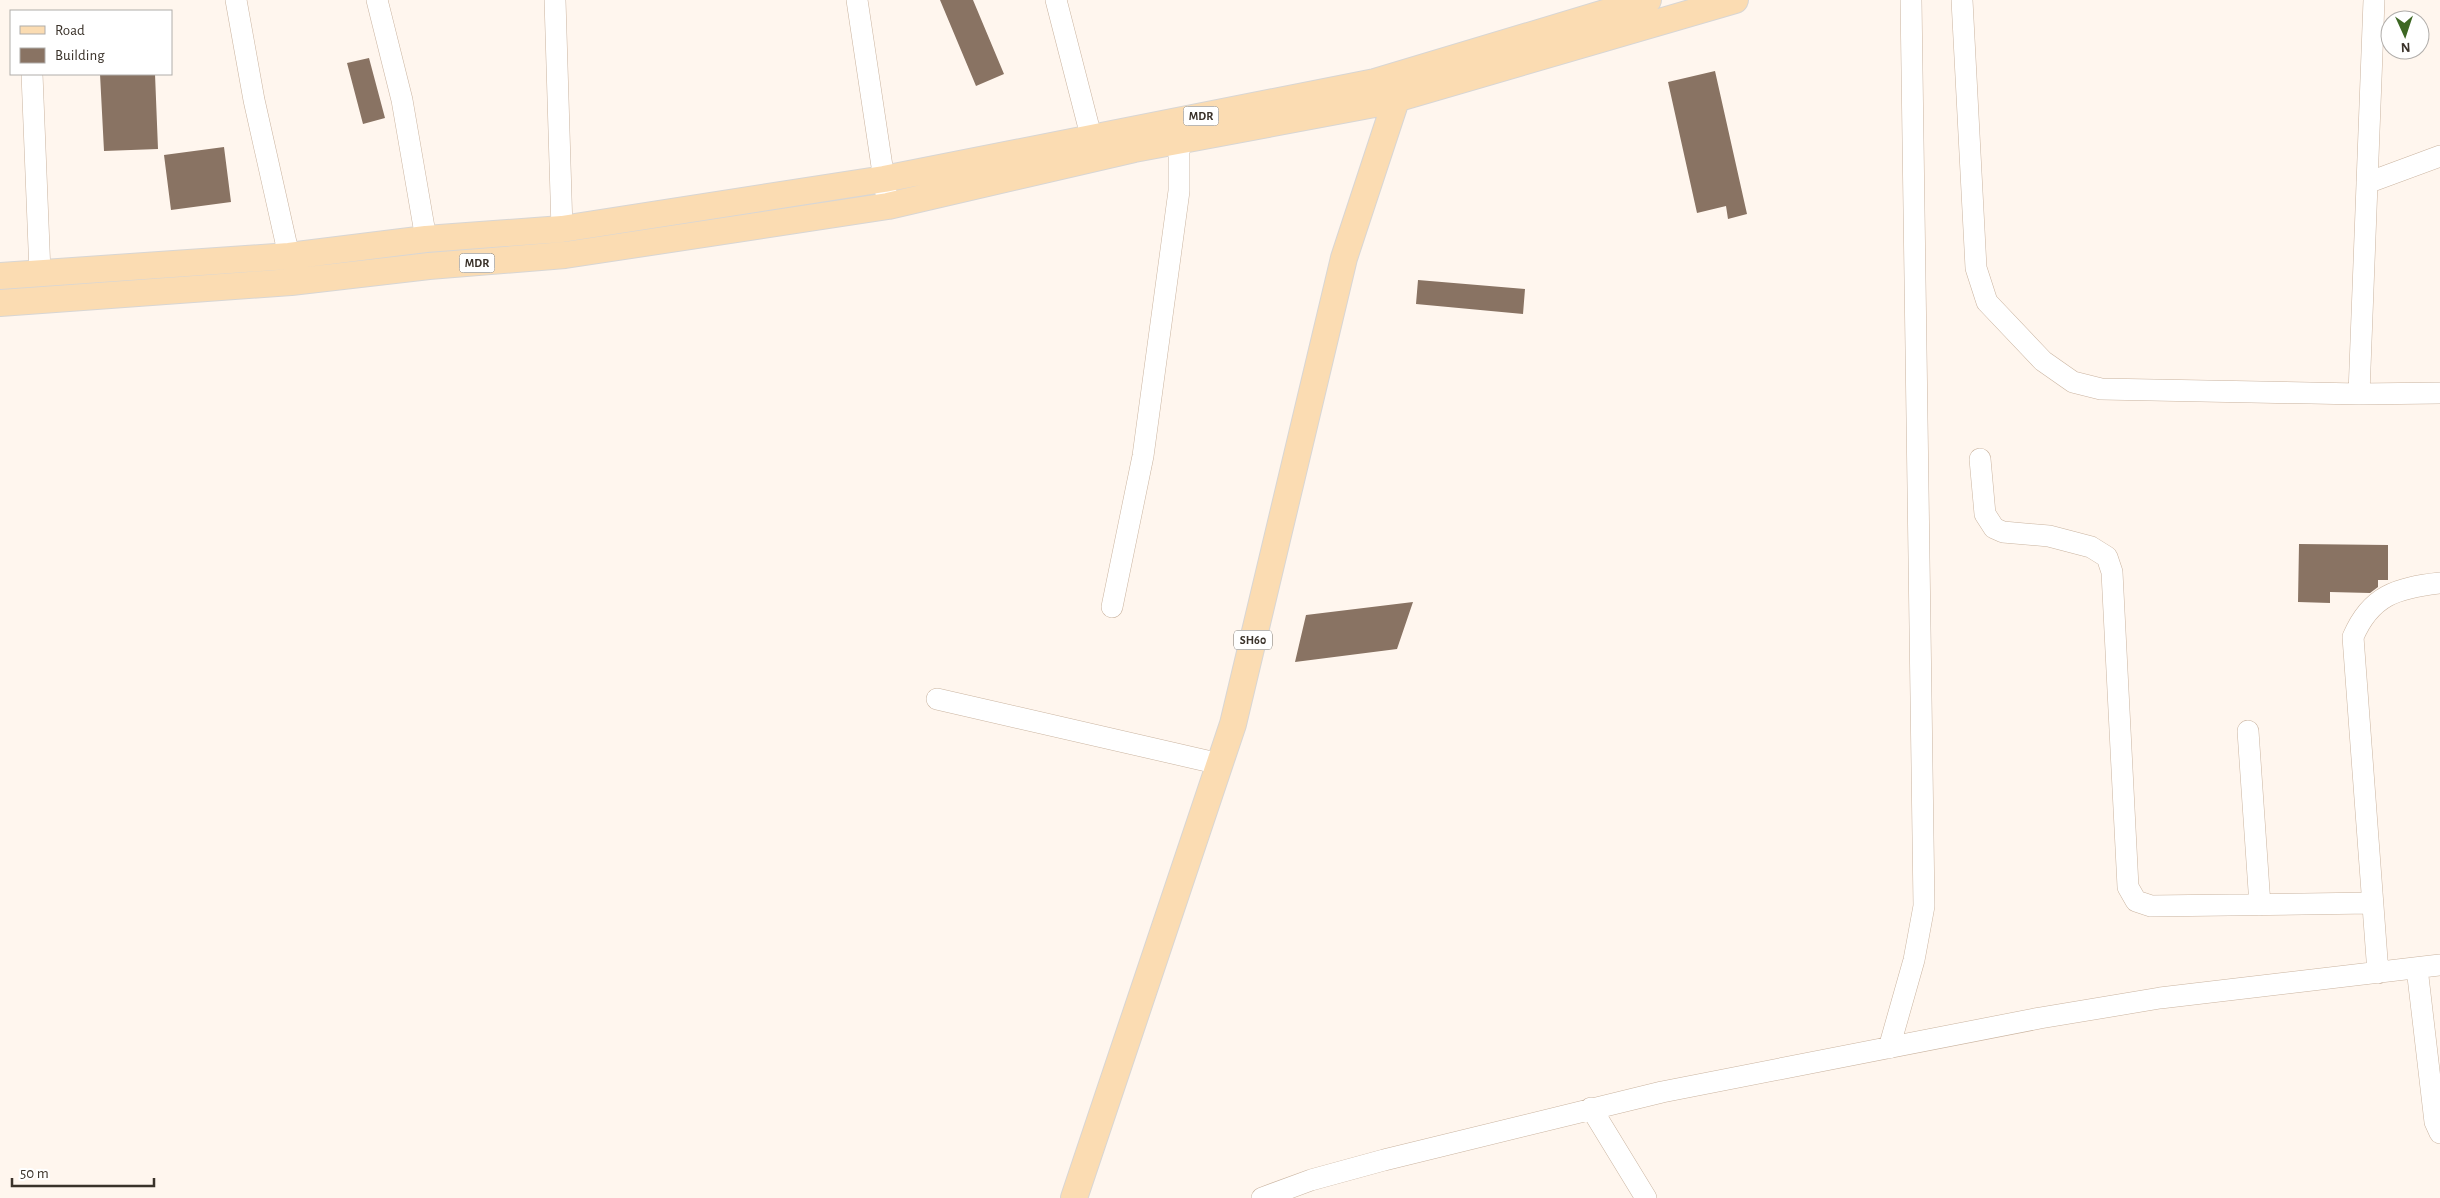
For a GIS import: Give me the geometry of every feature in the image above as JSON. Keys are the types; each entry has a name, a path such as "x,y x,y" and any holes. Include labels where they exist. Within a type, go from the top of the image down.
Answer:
{"main road":[{"name":"MDR","path":"0,276 288,256 426,240 562,228 884,179 947,165 1000,168 1179,142 1385,102 1401,86 1648,0"},
{"name":"MDR","path":"0,303 291,282 429,266 565,255 888,206 950,193 1000,168 1091,136 1401,86 1735,0"},
{"name":"SH60","path":"1074,1198 1233,724 1344,258 1401,86"}],"street":[{"path":"236,0 254,100 288,256"},
{"path":"377,0 402,100 426,240"},
{"path":"555,0 562,228"},
{"path":"857,0 888,206"},
{"path":"1056,0 1091,136"},
{"path":"1889,1048 1914,960 1924,906 1911,0"},
{"path":"1962,0 1976,268 1987,302 2043,361 2072,382 2101,389 2359,394 2440,393"},
{"path":"2359,394 2374,0"},
{"path":"32,75 40,273"},
{"path":"1112,607 1143,456 1179,192 1179,142"},
{"path":"2367,183 2440,156"},
{"path":"1980,459 1985,514 1994,528 2003,532 2049,536 2091,547 2107,557 2112,572 2128,887 2136,900 2151,906 2372,903"},
{"path":"2378,973 2353,637 2361,618 2376,602 2407,586 2440,583"},
{"path":"937,699 1220,764"},
{"path":"2248,731 2260,905"},
{"path":"1262,1198 1311,1180 1384,1160 1592,1108 2040,1018 2160,998 2440,965"},
{"path":"2417,968 2435,1075 2435,1122 2440,1133"},
{"path":"1592,1108 1646,1198"}],"building":[{"path":"940,0 973,0 1004,74 976,86"},
{"path":"369,58 385,118 363,124 347,63"},
{"path":"1715,71 1747,214 1728,219 1726,206 1697,213 1668,82"},
{"path":"100,75 155,75 158,149 104,151"},
{"path":"224,147 231,202 171,210 164,155"},
{"path":"1418,280 1525,289 1523,314 1416,304"},
{"path":"2299,544 2388,545 2388,580 2378,580 2378,587 2370,593 2330,592 2330,603 2298,602"},
{"path":"1413,602 1397,649 1295,662 1306,615"}]}
